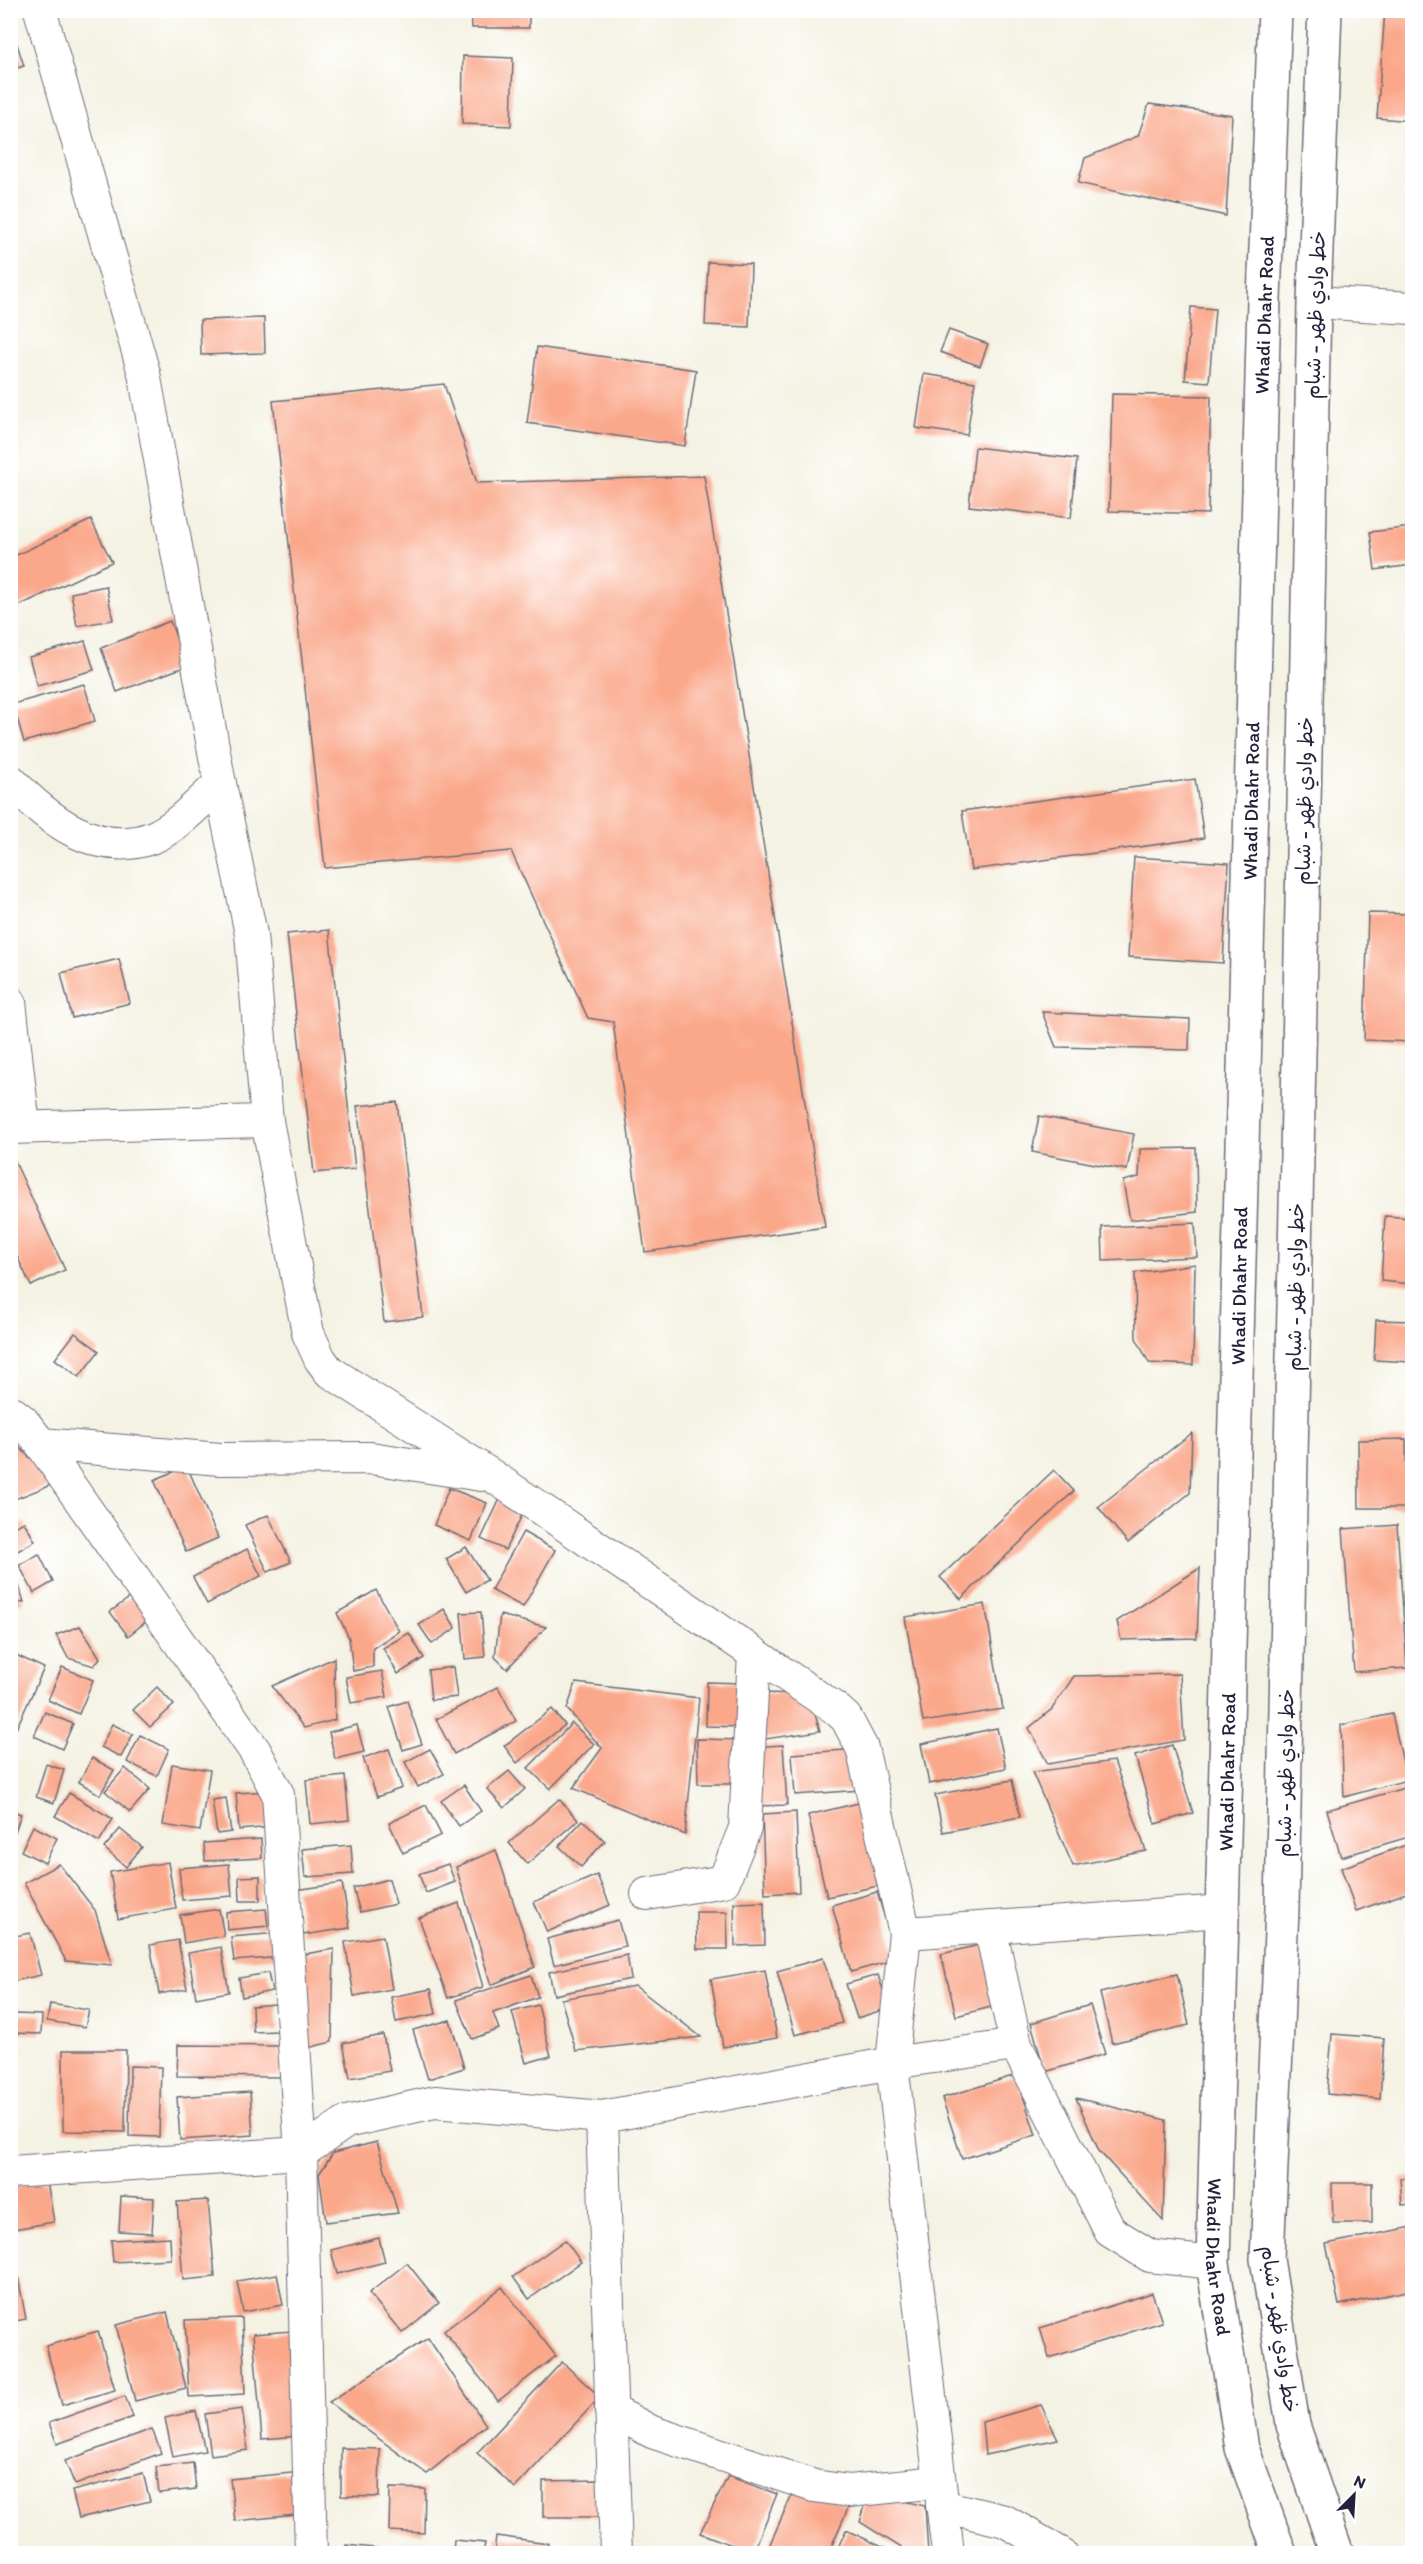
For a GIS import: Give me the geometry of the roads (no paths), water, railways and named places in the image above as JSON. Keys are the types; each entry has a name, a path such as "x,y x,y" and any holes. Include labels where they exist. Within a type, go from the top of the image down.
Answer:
{"main road":[{"name":"Whadi Dhahr Road","path":"1275,10 1264,300 1224,1911 1213,2263 1242,2448 1280,2553"},
{"name":"خط وادي ظهر - شبام","path":"1326,10 1314,302 1282,1909 1267,2259 1293,2425 1337,2553"}],"street":[{"path":"40,10 144,373 220,784 251,934 267,1121 308,1333 320,1359 343,1381 494,1477 836,1709 854,1730 862,1748 905,1933 892,2063 948,2553"},
{"path":"1314,302 1413,308"},
{"path":"10,780 31,802 64,827 93,840 129,843 152,837 175,823 220,784"},
{"path":"10,1002 17,1127 267,1121"},
{"path":"10,1411 23,1421 41,1444 255,1751 278,1794 301,2153 311,2553"},
{"path":"41,1444 220,1459 371,1458 494,1477"},
{"path":"647,1894 724,1881 746,1828 754,1653"},
{"path":"905,1933 1224,1911"},
{"path":"990,1927 1016,2045 1110,2231 1150,2256 1213,2263"},
{"path":"10,2172 301,2153 345,2122 435,2102 602,2117 892,2063 1016,2045"},
{"path":"602,2117 616,2553"},
{"path":"611,2410 652,2432 814,2486 849,2491 941,2494 1005,2521 1062,2553"}]}
